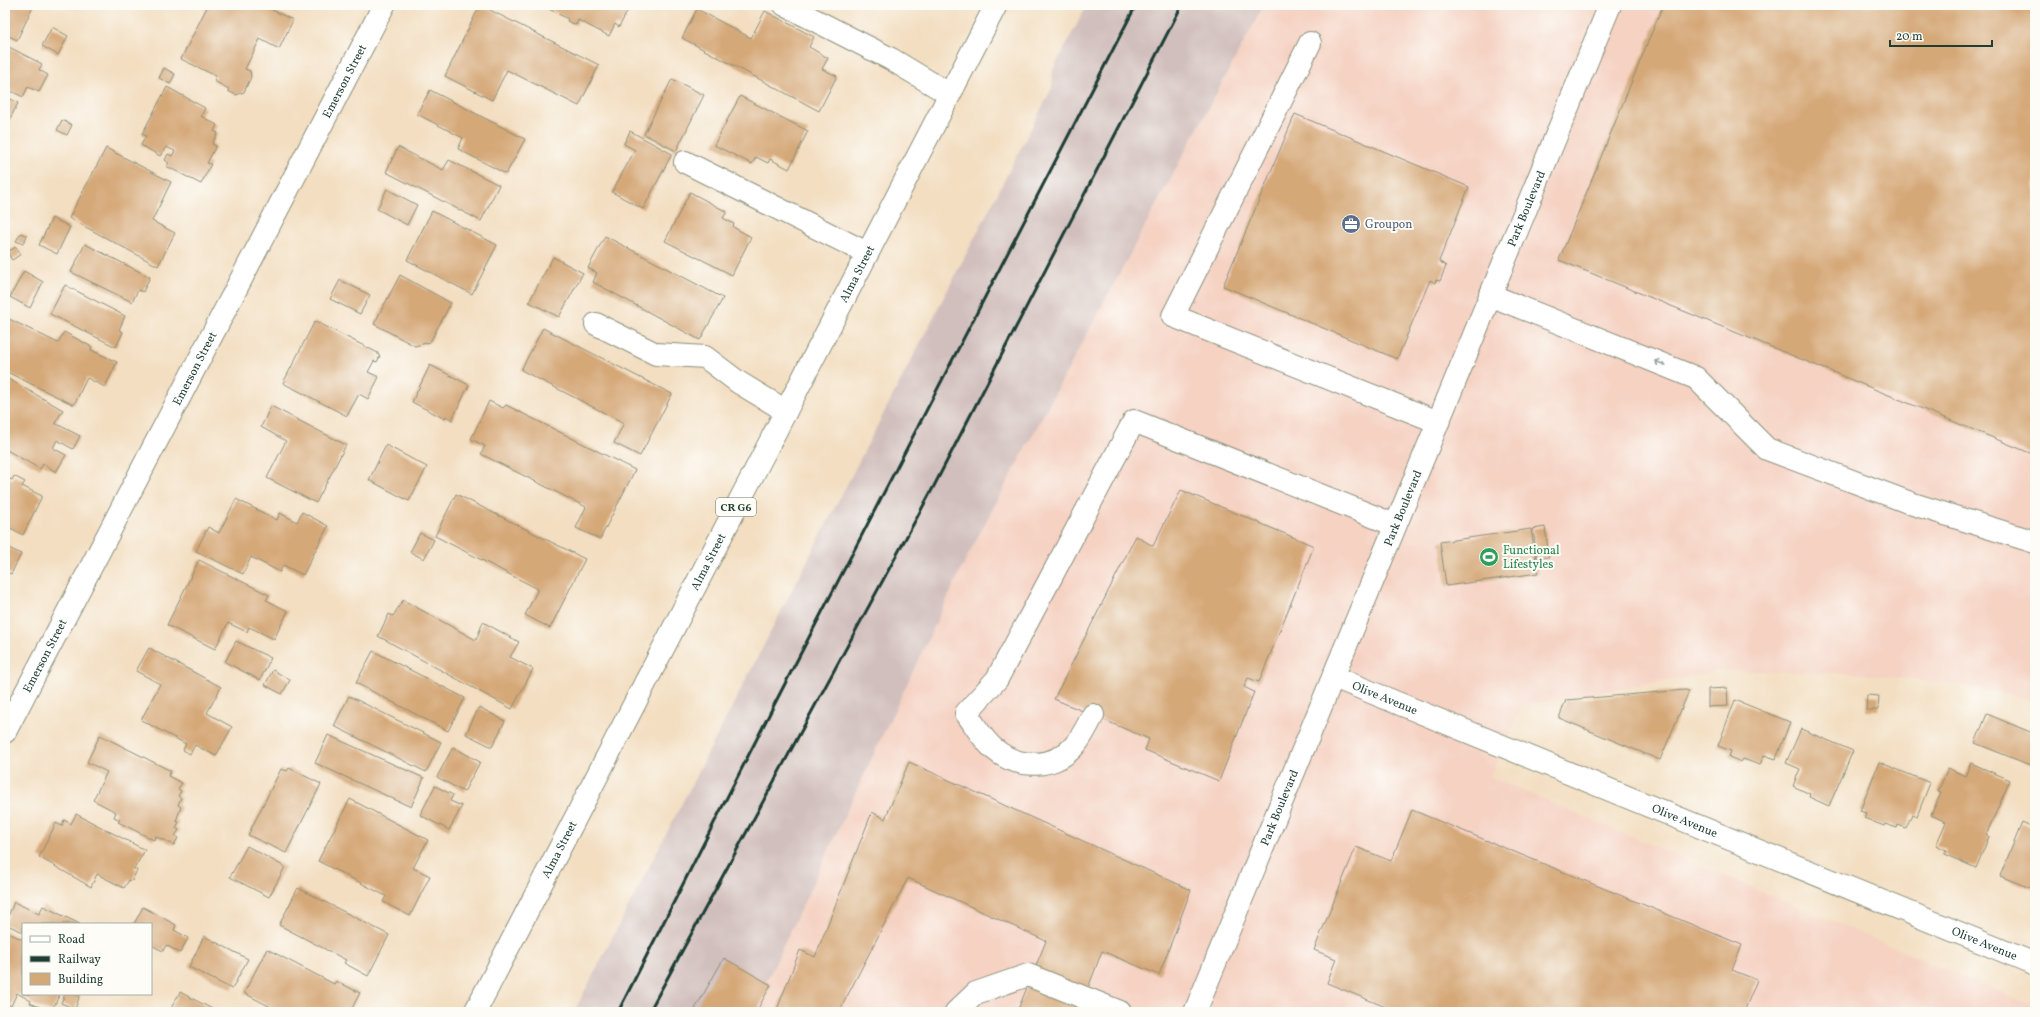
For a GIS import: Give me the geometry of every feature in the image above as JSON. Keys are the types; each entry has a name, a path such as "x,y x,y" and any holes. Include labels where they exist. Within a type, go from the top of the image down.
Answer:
{"street":[{"name":"Emerson Street","path":"5,732 384,5"},
{"path":"785,5 891,58 949,94"},
{"name":"Alma Street","path":"475,1011 996,5"},
{"name":"Park Boulevard","path":"1195,1012 1610,5"},
{"path":"1310,43 1173,316 1438,422"},
{"path":"685,162 867,253"},
{"path":"1490,295 1696,378 1767,449 1913,504 2035,542"},
{"path":"596,324 656,354 705,357 738,382 786,411"},
{"path":"1093,715 1075,745 1058,758 1037,765 1016,762 994,749 966,713 997,679 1134,421 1395,525"},
{"name":"Olive Avenue","path":"1334,677 2035,964"},
{"path":"956,1012 976,993 1028,975 1120,1012"}],"shaded area":[{"path":"1087,5 1264,5 967,557 752,1012 574,1012 1052,88 1053,70"},
{"path":"1264,5 2035,5 2035,700 1974,687 1866,674 1724,670 1522,706 1490,777 2035,1007 2035,1012 752,1012 967,557"}],"building":[{"path":"5,5 34,5 17,40 5,34"},
{"path":"208,5 262,5 293,20 279,49 260,39 245,69 250,71 251,77 244,92 236,95 228,91 229,89 214,81 216,76 181,59"},
{"path":"480,5 599,65 579,106 507,70 492,100 445,76"},
{"path":"548,5 619,5 628,10 619,27 615,24 609,36 578,20 576,25 567,21 568,19 547,8"},
{"path":"1663,5 2035,5 2035,455 1559,260"},
{"path":"697,9 751,38 765,11 814,37 809,47 828,58 822,69 837,76 819,111 682,38"},
{"path":"52,27 68,36 58,55 42,46"},
{"path":"5,45 42,64 39,70 48,75 39,92 28,87 23,97 5,88"},
{"path":"164,68 175,74 170,84 159,78"},
{"path":"672,79 704,95 676,151 644,134"},
{"path":"167,87 205,108 201,116 217,125 214,131 218,133 212,144 216,146 207,163 211,164 201,184 166,166 169,163 165,160 168,154 172,156 175,151 166,147 160,156 141,145 146,136 142,134"},
{"path":"430,90 525,139 506,174 458,149 463,138 417,114"},
{"path":"5,96 18,103 5,129"},
{"path":"740,96 808,131 789,169 770,159 768,163 756,157 752,164 714,145"},
{"name":"Groupon","path":"1295,114 1469,187 1439,261 1446,266 1440,281 1436,280 1435,283 1430,280 1397,359 1223,286"},
{"path":"62,120 72,125 67,135 57,130"},
{"path":"630,131 672,154 643,209 612,192 635,150 624,144"},
{"path":"398,147 443,170 449,160 499,185 481,221 386,172"},
{"path":"106,148 171,182 152,221 175,233 158,266 69,218"},
{"path":"387,189 417,205 407,225 377,209"},
{"path":"690,192 727,212 723,218 734,224 733,227 751,237 732,275 665,241"},
{"path":"432,211 497,245 472,294 407,260"},
{"path":"52,218 70,227 57,254 39,245"},
{"path":"21,233 27,236 23,244 16,241"},
{"path":"605,236 723,298 700,340 593,282 597,273 588,268"},
{"path":"85,244 150,277 143,292 138,290 132,302 71,272"},
{"path":"16,247 21,254 12,260 7,252"},
{"path":"553,257 583,273 559,317 529,302"},
{"path":"24,271 43,282 30,308 10,297"},
{"path":"400,275 451,303 430,342 415,346 374,324"},
{"path":"340,280 370,295 360,314 330,299"},
{"path":"65,285 125,316 119,330 123,332 116,347 50,314"},
{"path":"5,317 58,343 64,332 92,347 91,350 117,362 105,387 87,378 74,405 5,371"},
{"path":"315,321 378,353 380,356 377,362 374,361 368,372 379,377 368,399 359,394 347,416 283,383"},
{"path":"543,328 672,394 640,456 614,443 624,423 521,370"},
{"path":"430,365 469,385 452,420 446,416 445,419 412,402"},
{"path":"5,377 63,410 55,423 80,436 73,449 57,440 53,448 66,455 56,472 43,464 40,469 5,449"},
{"path":"489,401 503,408 506,405 635,470 600,539 576,528 586,507 481,454 485,446 471,439"},
{"path":"271,406 346,445 316,503 267,478 286,441 261,427"},
{"path":"386,445 427,467 409,501 369,480"},
{"path":"14,476 25,482 22,486 42,496 23,535 5,525 5,477 12,480"},
{"path":"1181,490 1314,546 1259,682 1248,678 1244,687 1254,692 1219,781 1145,750 1149,739 1054,699 1136,536 1153,546"},
{"path":"456,494 585,559 550,628 525,615 538,589 435,536"},
{"path":"236,499 277,520 280,513 297,522 302,512 328,526 303,575 283,565 280,572 251,557 243,574 196,551 208,527 219,533"},
{"path":"1545,527 1549,557 1537,558 1533,529"},
{"name":"Functional Lifestyles","path":"1531,529 1538,573 1446,586 1440,542"},
{"path":"420,533 434,540 424,559 410,552"},
{"path":"5,546 21,554 11,574 5,571"},
{"path":"199,560 269,595 266,600 288,611 274,639 249,627 247,632 228,623 215,649 167,625"},
{"path":"403,600 476,640 483,622 519,642 510,657 533,669 512,709 378,636 389,614 393,616"},
{"path":"236,641 271,658 260,680 225,662"},
{"path":"149,648 221,687 207,713 232,727 216,756 195,745 190,754 183,750 186,744 141,720 160,684 136,671"},
{"path":"373,651 465,698 448,731 356,683"},
{"path":"273,670 290,680 282,694 265,685"},
{"path":"1727,688 1728,706 1708,707 1708,689"},
{"path":"1685,690 1689,691 1660,760 1559,718 1566,700"},
{"path":"1867,695 1879,696 1878,710 1866,710"},
{"path":"349,696 441,742 426,772 334,726"},
{"path":"1735,700 1790,722 1776,759 1764,755 1760,765 1743,759 1741,762 1729,757 1731,751 1718,746"},
{"path":"479,707 505,721 492,747 466,734"},
{"path":"1987,714 2035,734 2035,753 2030,765 1975,743"},
{"path":"1801,729 1853,751 1829,806 1809,797 1810,794 1793,786 1800,769 1786,763"},
{"path":"100,735 171,771 168,776 182,783 178,789 181,791 178,796 181,798 178,805 181,807 176,821 179,822 176,828 179,830 175,836 178,838 174,845 155,836 154,840 118,822 120,820 114,817 116,812 93,800 107,772 87,762"},
{"path":"328,735 424,778 411,807 315,763"},
{"path":"453,747 480,762 464,792 437,777"},
{"path":"909,762 1191,890 1159,975 1102,951 1079,1012 1017,1012 1046,941 908,878 839,1012 776,1012 800,950 815,957 872,812 885,819"},
{"path":"1879,762 1930,783 1917,816 1912,814 1906,828 1898,825 1897,828 1885,824 1884,826 1864,818 1866,813 1860,811"},
{"path":"1971,763 2010,780 1986,835 1989,837 1976,868 1944,854 1946,850 1936,845 1946,822 1931,815 1941,793 1938,792 1948,768 1965,776"},
{"path":"289,768 321,784 286,853 248,835 281,769 287,771"},
{"path":"435,786 453,795 450,801 462,806 449,830 420,815"},
{"path":"350,799 428,840 413,868 430,876 410,916 383,902 386,896 318,861"},
{"path":"1412,810 1742,945 1732,970 1757,980 1744,1012 1398,1012 1327,983 1336,959 1314,950 1356,847 1391,861"},
{"path":"76,814 145,850 134,869 137,870 132,881 129,880 124,888 97,874 91,887 39,857 56,823 62,826 64,820 71,824"},
{"path":"2022,823 2035,829 2035,890 2000,876"},
{"path":"247,846 285,867 269,897 230,877"},
{"path":"298,888 389,935 368,976 344,963 346,960 279,925"},
{"path":"14,902 39,914 43,906 78,923 22,923 22,932 5,924"},
{"path":"143,907 176,925 174,930 188,938 180,953 166,945 163,951 152,946 152,923 135,923"},
{"path":"5,931 22,940 22,995 60,995 51,1012 30,1003 31,1001 17,993 11,1006 5,1003"},
{"path":"204,936 248,959 232,989 189,967"},
{"path":"267,949 334,984 336,981 360,993 350,1012 280,1012 244,993"},
{"path":"724,958 771,985 756,1012 701,1012 695,1009"},
{"path":"180,992 218,1012 169,1012"},
{"path":"65,995 80,995 75,1009 61,1003"}],"railway":[{"path":"618,1012 774,705 1136,5"},
{"path":"649,1012 934,486 1182,5"}],"place":[{"name":"Groupon","path":"1351,224"},
{"name":"Functional Lifestyles","path":"1489,557"}]}
